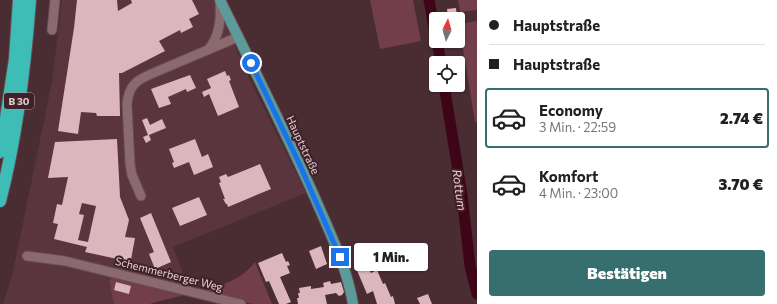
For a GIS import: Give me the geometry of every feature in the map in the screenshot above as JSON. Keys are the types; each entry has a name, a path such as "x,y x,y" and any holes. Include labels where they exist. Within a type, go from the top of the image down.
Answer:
{"highway":[{"name":"B 30","path":"0,152 15,59 19,0"},
{"name":"B 30","path":"0,201 8,172 17,116 24,66 30,0"}],"main road":[{"name":"Hauptstraße","path":"220,0 287,136 326,225 350,285 353,304"}],"street":[{"path":"52,30 55,0"},
{"path":"207,51 214,42 219,28 221,12 220,0"},
{"path":"141,196 132,175 130,164 127,104 132,86 139,79 238,37"},
{"name":"Schemmerberger Weg","path":"27,256 65,261 240,304"}],"shaded area":[{"path":"62,0 214,0 230,33 243,66 306,193 173,247 191,295 188,294 149,304 3,304 12,276 52,82"},
{"path":"370,0 413,0 421,41 380,49"},
{"path":"458,0 477,0 477,10 460,12"},
{"path":"477,21 477,122 475,122 463,48 465,48 465,23"},
{"path":"255,262 272,304 253,304 199,291 230,282 243,274"},
{"path":"116,275 188,294 149,304 114,304 109,280"}],"building":[{"path":"77,0 117,0 118,11 132,3 131,0 192,0 199,14 189,19 193,27 181,33 180,30 159,41 165,51 122,73 119,73 120,116 97,116 96,113 81,112 78,134 58,131"},
{"path":"456,8 456,12 447,12 447,9"},
{"path":"225,71 231,80 229,81 239,107 218,116 209,94 204,97 202,92 211,88 207,79"},
{"path":"190,75 196,88 187,92 186,89 168,97 171,104 159,108 151,89"},
{"path":"147,118 150,125 162,119 166,128 149,135 151,140 146,143 143,137 148,135 142,120"},
{"path":"117,139 120,197 129,220 125,237 135,238 130,265 121,263 122,260 85,252 87,247 54,239 58,224 53,223 57,204 62,205 68,177 48,178 55,142","holes":["82,203 96,206 88,242 78,240 84,215 79,214"]},
{"path":"195,139 202,157 208,154 213,167 194,175 189,162 174,168 172,163 174,162 169,149"},
{"path":"260,164 271,189 228,207 223,199 225,199 219,183 221,182 219,177 226,174 228,177"},
{"path":"199,197 207,215 180,226 172,208"},
{"path":"151,213 171,262 155,269 149,254 154,252 140,218"},
{"path":"321,246 327,264 316,269 309,251"},
{"path":"282,253 286,262 288,261 290,265 287,266 290,273 280,277 291,302 286,304 279,304 269,281 266,282 258,263"},
{"path":"382,253 387,263 380,266 375,256"},
{"path":"365,264 371,273 377,270 391,297 393,296 395,304 377,304 373,291 367,294 356,268"},
{"path":"330,281 331,284 341,282 344,292 342,295 339,296 336,293 325,295 327,304 298,304 297,298 299,298 298,293 300,293 299,288 311,286 311,289 324,287 323,283"},
{"path":"116,282 131,286 129,294 114,290"},
{"path":"428,294 432,304 420,304 417,298"}],"waterway":[{"name":"Rottum","path":"429,0 431,12"},
{"name":"Rottum","path":"438,48 440,56"},
{"name":"Rottum","path":"445,92 462,195 470,266 477,294"}],"route":[{"path":"251,63 287,136 340,257"}]}
